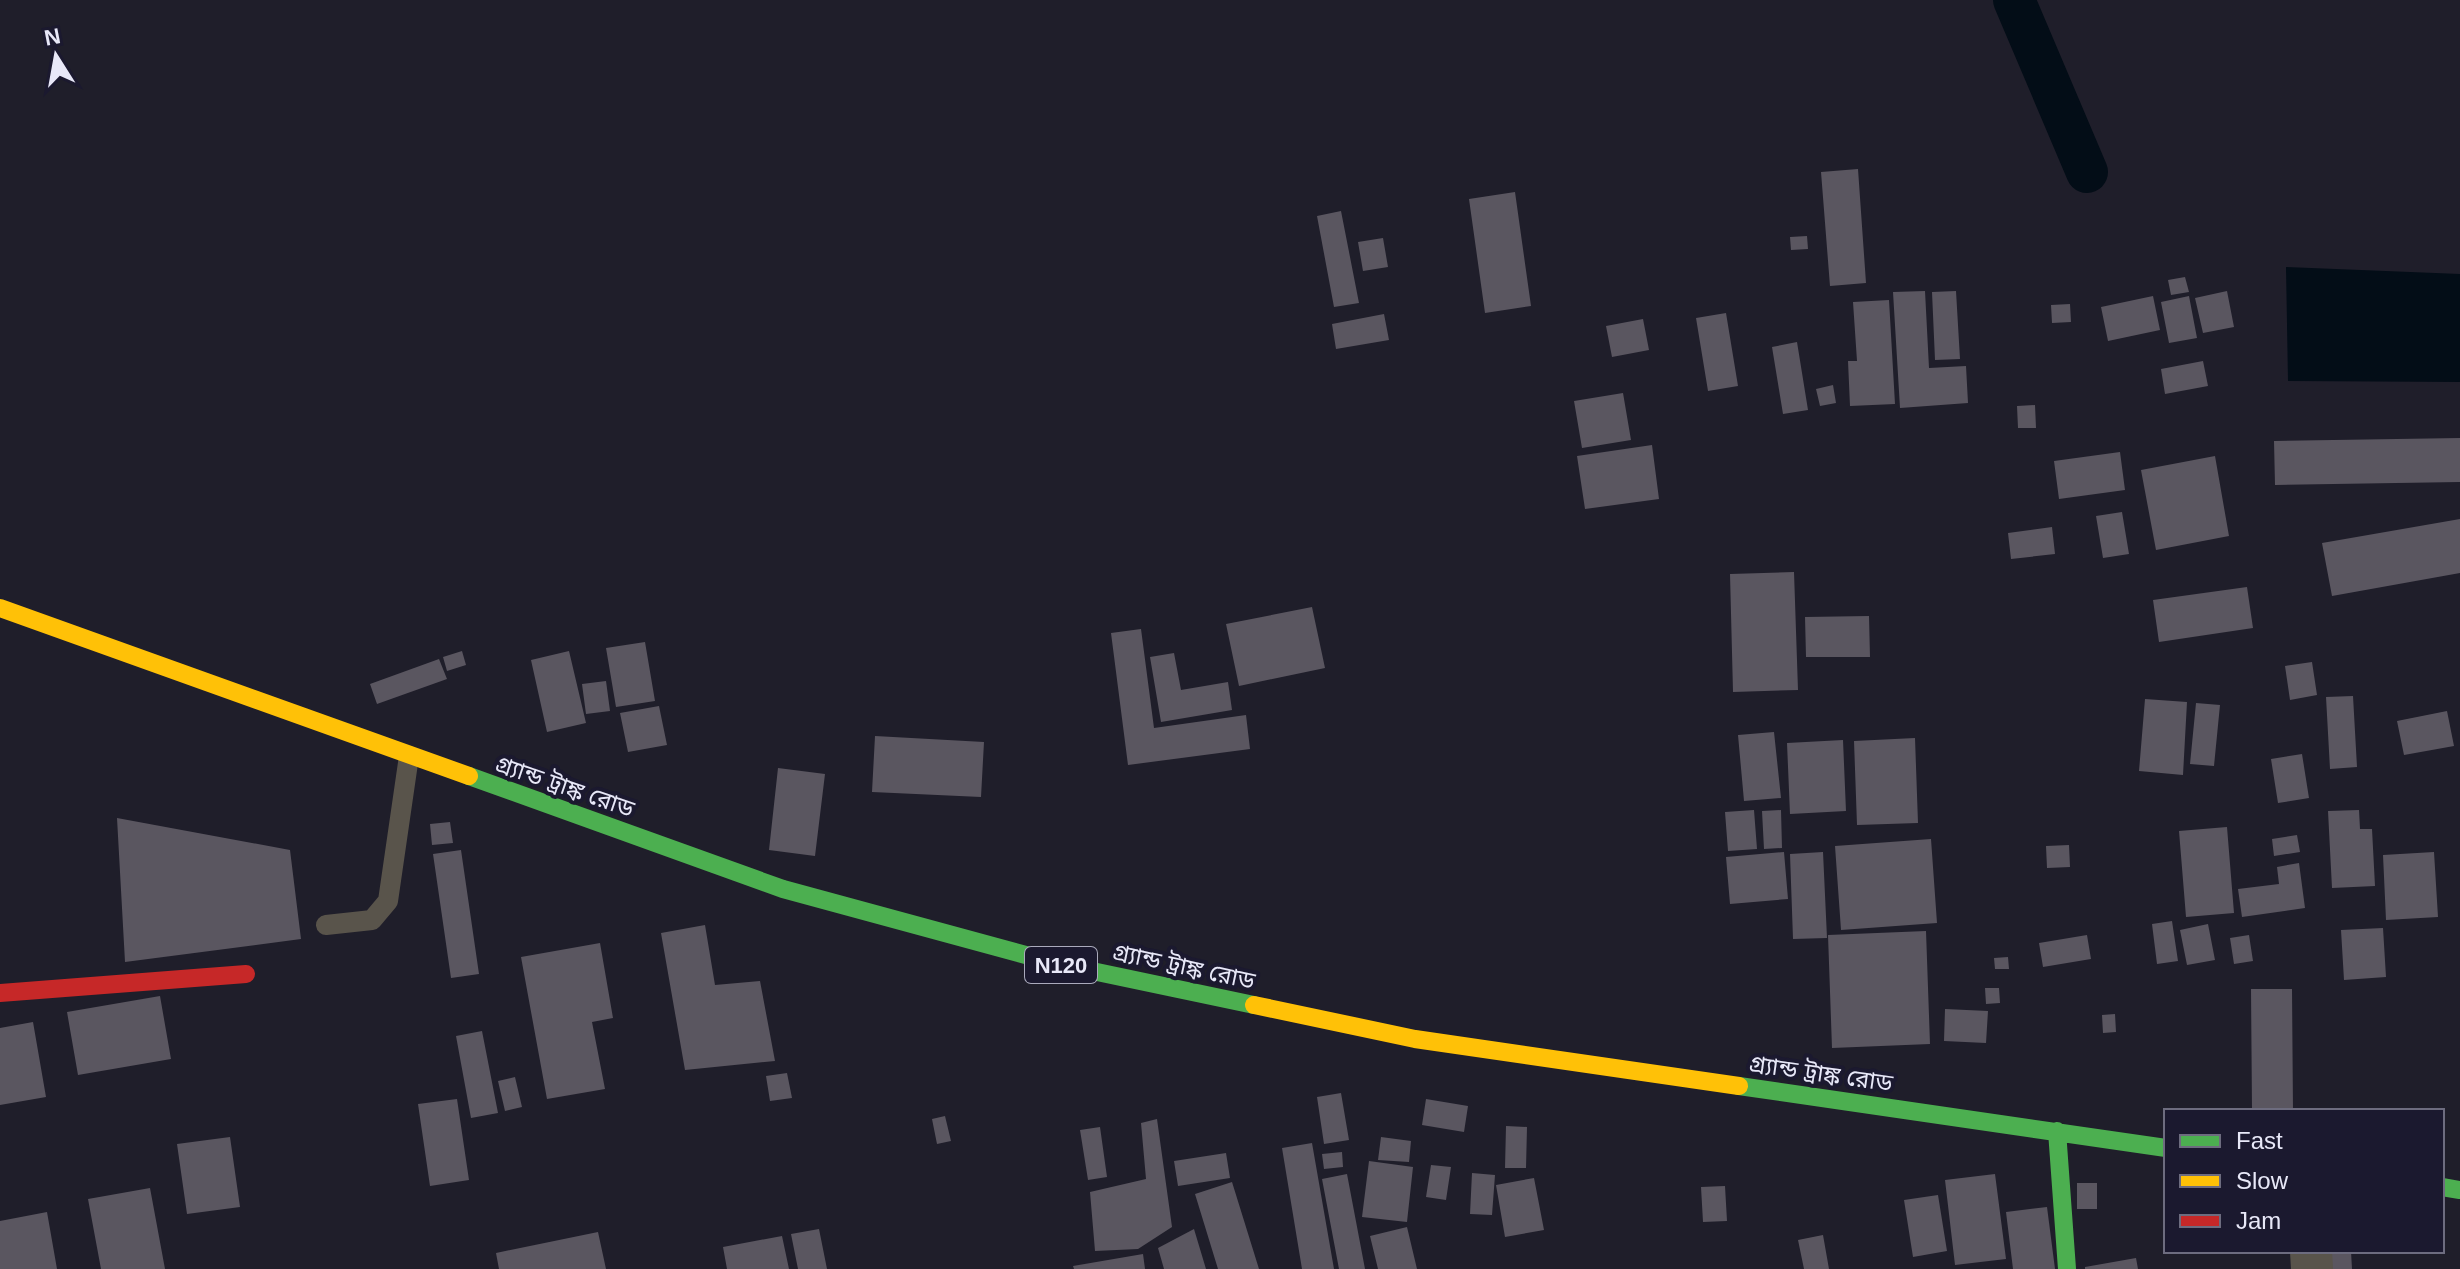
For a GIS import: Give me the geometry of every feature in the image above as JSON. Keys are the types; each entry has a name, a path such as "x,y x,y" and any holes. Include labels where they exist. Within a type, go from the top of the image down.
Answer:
{"main road":[{"name":"গ্র্যান্ড ট্রাঙ্ক রোড","path":"0,608 783,889 1059,964 1415,1039 2164,1148"},
{"path":"0,993 246,974"},
{"path":"2057,1131 2067,1269"}],"lane":[{"path":"326,925 372,920 388,901 409,756"}],"shaded area":[{"path":"2286,267 2460,274 2460,382 2288,381"}],"building":[{"path":"1858,169 1866,283 1830,286 1821,172"},
{"path":"1515,192 1531,306 1485,313 1469,199"},
{"path":"1341,211 1359,303 1334,307 1317,216"},
{"path":"1807,236 1808,249 1791,250 1790,237"},
{"path":"1383,238 1388,267 1363,271 1358,242"},
{"path":"2185,277 2189,292 2171,295 2168,280"},
{"path":"1925,291 1929,368 1966,366 1968,403 1900,408 1893,292"},
{"path":"1956,291 1960,359 1935,360 1932,292"},
{"path":"2227,291 2234,327 2203,333 2195,298"},
{"path":"2153,296 2160,330 2108,341 2101,307"},
{"path":"2189,296 2197,338 2169,343 2161,302"},
{"path":"1889,300 1895,404 1850,406 1848,361 1857,361 1853,302"},
{"path":"2070,304 2071,322 2052,323 2051,305"},
{"path":"1726,313 1738,386 1708,391 1696,318"},
{"path":"1384,314 1389,340 1336,349 1332,324"},
{"path":"1643,319 1649,350 1612,357 1606,326"},
{"path":"1797,342 1808,410 1783,414 1772,347"},
{"path":"2203,361 2208,386 2165,394 2161,369"},
{"path":"1833,385 1836,403 1820,406 1816,389"},
{"path":"1623,393 1631,440 1582,448 1574,401"},
{"path":"2035,405 2036,428 2018,428 2017,406"},
{"path":"2460,438 2460,482 2275,485 2274,441"},
{"path":"1652,445 1659,499 1585,509 1577,456"},
{"path":"2120,452 2125,490 2059,499 2054,461"},
{"path":"2215,456 2229,536 2156,550 2141,470"},
{"path":"2122,512 2129,554 2103,558 2096,516"},
{"path":"2460,519 2460,573 2332,596 2322,543"},
{"path":"2052,527 2055,554 2011,559 2008,533"},
{"path":"1794,572 1798,690 1733,692 1730,574"},
{"path":"2247,587 2253,628 2159,642 2153,600"},
{"path":"1312,607 1325,668 1239,686 1226,624"},
{"path":"1869,616 1870,657 1806,657 1805,617"},
{"path":"1141,629 1154,728 1246,715 1250,749 1128,765 1111,633"},
{"path":"645,642 655,701 616,707 606,648"},
{"path":"462,651 466,665 447,671 443,657"},
{"path":"569,651 586,723 547,732 531,660"},
{"path":"1174,653 1181,690 1228,682 1232,710 1161,722 1150,657"},
{"path":"439,659 447,679 377,704 370,684"},
{"path":"2312,662 2317,695 2290,700 2285,666"},
{"path":"606,681 610,711 586,714 582,684"},
{"path":"2353,696 2357,767 2330,769 2326,697"},
{"path":"2145,699 2187,702 2183,775 2139,771"},
{"path":"2196,703 2220,705 2214,766 2190,764"},
{"path":"659,706 667,745 628,752 620,713"},
{"path":"2447,711 2454,746 2404,755 2397,721"},
{"path":"1774,732 1781,798 1744,801 1738,735"},
{"path":"875,736 984,742 981,797 872,792"},
{"path":"1915,738 1918,823 1857,825 1854,741"},
{"path":"1843,740 1846,811 1790,814 1787,743"},
{"path":"2302,754 2309,798 2278,803 2271,759"},
{"path":"778,768 825,774 815,856 769,850"},
{"path":"1754,810 1757,849 1728,851 1725,812"},
{"path":"1781,810 1782,848 1764,849 1762,811"},
{"path":"2359,810 2360,829 2372,829 2375,886 2332,888 2328,811"},
{"path":"117,818 290,850 301,939 125,962"},
{"path":"450,822 453,843 432,845 430,824"},
{"path":"2227,827 2234,913 2186,917 2179,831"},
{"path":"2297,835 2300,852 2274,856 2272,839"},
{"path":"1931,839 1937,923 1841,930 1835,846"},
{"path":"2069,845 2070,867 2047,868 2046,846"},
{"path":"461,850 479,974 451,978 433,854"},
{"path":"1784,852 1788,899 1730,904 1726,857"},
{"path":"1823,852 1827,938 1793,939 1790,854"},
{"path":"2434,852 2438,917 2386,920 2383,855"},
{"path":"2299,863 2305,908 2242,917 2238,889 2279,884 2277,867"},
{"path":"2172,921 2178,961 2157,964 2152,924"},
{"path":"2208,924 2215,960 2187,965 2180,930"},
{"path":"705,925 715,985 760,981 775,1061 685,1070 661,933"},
{"path":"2383,928 2386,977 2344,980 2341,930"},
{"path":"1926,931 1930,1044 1832,1048 1828,935"},
{"path":"2087,935 2091,959 2043,967 2039,943"},
{"path":"2249,935 2253,961 2234,964 2230,938"},
{"path":"600,943 613,1018 592,1022 605,1089 547,1099 521,957"},
{"path":"2008,957 2009,969 1995,969 1994,958"},
{"path":"1985,988 1999,988 2000,1003 1986,1004"},
{"path":"2251,989 2292,989 2293,1109 2252,1109"},
{"path":"160,996 171,1059 78,1075 67,1012"},
{"path":"1945,1009 1988,1011 1986,1043 1944,1041"},
{"path":"2115,1014 2116,1032 2103,1033 2102,1015"},
{"path":"33,1022 46,1097 0,1105 0,1028"},
{"path":"482,1031 498,1113 471,1118 456,1036"},
{"path":"787,1073 792,1098 770,1101 766,1076"},
{"path":"515,1077 522,1107 505,1111 498,1081"},
{"path":"1341,1093 1349,1140 1324,1144 1317,1097"},
{"path":"457,1099 469,1180 430,1186 418,1104"},
{"path":"1426,1099 1468,1106 1464,1132 1422,1125"},
{"path":"945,1116 951,1141 937,1144 932,1119"},
{"path":"1157,1119 1172,1227 1138,1249 1095,1251 1090,1192 1146,1179 1141,1123"},
{"path":"1506,1126 1527,1127 1526,1168 1505,1168"},
{"path":"1100,1127 1107,1177 1088,1180 1080,1130"},
{"path":"230,1137 240,1207 187,1214 177,1144"},
{"path":"1381,1137 1411,1141 1409,1162 1378,1160"},
{"path":"1312,1143 1334,1269 1302,1269 1282,1148"},
{"path":"1342,1152 1343,1167 1324,1169 1322,1154"},
{"path":"1226,1153 1230,1178 1178,1186 1174,1161"},
{"path":"1369,1161 1413,1167 1407,1222 1362,1217"},
{"path":"1431,1165 1451,1167 1446,1200 1426,1197"},
{"path":"1472,1173 1495,1175 1492,1215 1470,1214"},
{"path":"1347,1174 1365,1269 1339,1269 1322,1179"},
{"path":"1995,1174 2006,1259 1955,1265 1945,1180"},
{"path":"1534,1178 1544,1230 1505,1237 1496,1185"},
{"path":"1232,1182 1259,1269 1218,1269 1195,1194"},
{"path":"2077,1183 2097,1183 2097,1209 2077,1209"},
{"path":"1725,1186 1727,1221 1703,1222 1701,1187"},
{"path":"150,1188 165,1269 101,1269 88,1199"},
{"path":"1938,1195 1947,1251 1913,1257 1904,1200"},
{"path":"2047,1207 2055,1269 2013,1269 2006,1212"},
{"path":"47,1212 57,1269 0,1269 0,1221"},
{"path":"1407,1227 1417,1269 1378,1269 1370,1236"},
{"path":"819,1229 827,1269 798,1269 791,1234"},
{"path":"1194,1229 1206,1269 1164,1269 1158,1248"},
{"path":"598,1232 606,1269 499,1269 496,1253"},
{"path":"1823,1235 1829,1269 1804,1269 1798,1240"},
{"path":"782,1236 789,1269 727,1269 723,1247"},
{"path":"2327,1253 2351,1253 2352,1269 2329,1269"},
{"path":"1143,1254 1145,1269 1074,1269 1073,1266"},
{"path":"2136,1258 2138,1269 2085,1269 2085,1267"}],"waterway":[{"path":"2014,0 2087,172"}],"traffic: fast":[{"path":"469,776 783,889 1059,964 1254,1005"},
{"path":"1739,1086 2164,1148"},
{"path":"2057,1131 2067,1269"},
{"path":"2444,1187 2460,1190"}],"traffic: slow":[{"path":"0,608 469,776"},
{"path":"1254,1005 1415,1039 1739,1086"}],"traffic: jam":[{"path":"0,993 246,974"}]}
